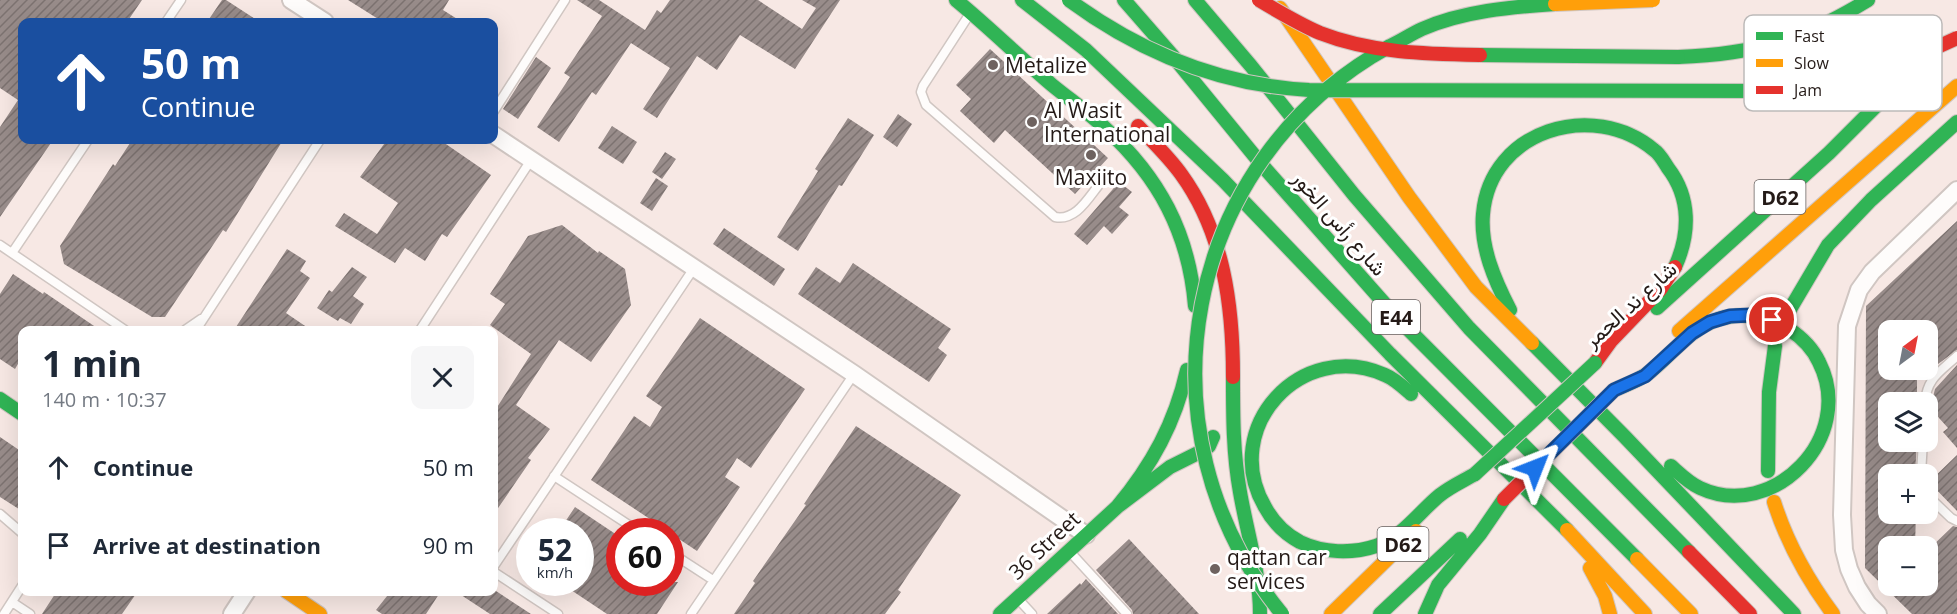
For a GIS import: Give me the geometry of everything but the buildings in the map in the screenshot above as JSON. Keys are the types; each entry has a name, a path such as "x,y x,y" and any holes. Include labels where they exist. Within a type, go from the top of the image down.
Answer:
{"main road":[{"path":"956,0 1118,140 1148,173 1170,210 1182,238 1191,267 1195,302 1190,357 1182,395 1162,444 1148,468 1117,507"},
{"path":"1017,0 1065,51"},
{"path":"1022,0 1086,50 1223,180 1390,354 1564,526 1645,614"},
{"path":"1069,0 1130,40 1178,64 1221,78 1254,84 1309,90 1744,91"},
{"name":"شارع رأس الخور","path":"1124,0 1277,183 1399,320 1691,614"},
{"name":"شارع رأس الخور","path":"1195,0 1354,195 1462,321 1750,614"},
{"path":"1259,0 1288,18 1332,37 1402,53 1678,57 1744,52"},
{"path":"1274,0 1447,249 1476,287 1625,437 1794,614"},
{"path":"1282,614 1245,563 1220,511 1200,441 1194,386 1195,338 1208,271 1224,224 1247,179 1276,138 1315,98 1373,55 1423,28 1469,12 1511,4 1553,1 1653,0"},
{"path":"1840,15 1868,0"},
{"name":"شارع ند الحمر","path":"1942,39 1957,24"},
{"path":"1942,45 1957,38"},
{"name":"D62","path":"1942,99 1957,86"},
{"name":"شارع ند الحمر","path":"1331,614 1475,474 1829,153 1871,111"},
{"name":"D62","path":"1380,614 1504,499 1614,390 1928,111"},
{"path":"1128,115 1168,157 1185,180 1209,225 1224,272 1230,296 1233,341 1234,450 1242,501 1259,577 1260,614"},
{"path":"1790,311 1828,245 1871,200 1957,122"},
{"path":"1531,341 1507,306 1493,273 1488,253 1483,212 1486,194 1493,176 1514,150 1552,128 1594,123 1622,129 1645,141 1671,169 1683,196 1686,231 1681,255 1670,277 1654,299 1611,340 1595,363"},
{"path":"1614,390 1645,376 1692,333 1710,322 1730,316 1751,315 1772,320 1791,329 1806,343 1819,361 1827,382 1830,404 1827,426 1818,447 1806,465 1788,479 1755,493 1726,495 1699,488 1686,480 1644,444 1625,437"},
{"path":"1768,471 1768,392 1775,346"},
{"path":"1474,438 1445,425 1397,381 1388,376 1353,366 1327,367 1306,373 1286,386 1266,409 1257,428 1251,468 1253,482 1260,499 1274,521 1293,538 1326,552 1376,546 1404,530 1441,495 1475,474"},
{"path":"0,399 18,411"},
{"path":"1117,507 1170,467 1209,446 1214,435 1214,428 1209,417 1192,410 1175,416"},
{"path":"1425,614 1431,597 1445,573 1479,535 1504,499"},
{"path":"1774,502 1782,531 1799,565 1833,614"},
{"name":"36 Street","path":"1000,614 1117,507"},
{"path":"1564,526 1605,596 1610,614"},
{"path":"293,596 320,614"}],"street":[{"path":"291,0 319,18"},
{"path":"498,138 854,374 1086,535"},
{"path":"1878,614 1857,587 1844,550 1842,515 1847,326 1859,291 1872,272 1957,190"},
{"path":"232,614 244,596"}],"lane":[{"path":"169,18 182,0"},
{"path":"498,105 565,0"},
{"path":"971,12 923,86 921,92 926,105 1055,217 1062,218 1076,212 1098,186"},
{"path":"12,253 85,144"},
{"path":"198,326 317,144"},
{"path":"423,326 531,160"},
{"path":"0,245 120,326"},
{"path":"498,560 694,268"},
{"path":"191,326 204,317"},
{"path":"1926,392 1931,380 1957,356"},
{"path":"691,614 854,374"},
{"path":"554,476 618,518"},
{"path":"1938,506 1957,521"},
{"path":"0,514 18,528"},
{"path":"1069,551 1127,614"},
{"path":"684,561 714,580"},
{"path":"498,575 558,614"},
{"path":"4,614 18,592"},
{"path":"1017,598 1032,614"},
{"path":"12,602 30,614"}],"traffic: fast":[{"path":"956,0 1052,85 1099,122 1141,166 1168,208 1178,231 1192,279 1195,306"},
{"path":"1022,0 1086,50 1223,180 1390,354 1567,530"},
{"path":"1069,0 1124,36 1182,63 1212,73 1276,87 1309,90 1744,91"},
{"path":"1124,0 1262,165 1399,320 1637,559"},
{"path":"1195,0 1354,195 1469,328 1689,552"},
{"path":"1842,15 1868,0"},
{"path":"1282,614 1235,542 1206,464 1195,384 1202,304 1225,228 1264,157 1319,96 1390,46 1422,29 1454,18 1504,8 1555,4"},
{"path":"1678,57 1744,50"},
{"path":"1480,55 1678,57"},
{"path":"1657,308 1829,153 1871,111"},
{"path":"1789,311 1828,245 1871,200 1957,122"},
{"path":"1510,310 1494,276 1486,251 1483,214 1490,185 1504,161 1524,143 1548,131 1575,126 1603,127 1629,135 1658,154 1681,191 1686,216 1683,242 1675,267"},
{"path":"1614,390 1647,374 1698,329 1708,323 1728,317 1755,316 1772,321 1793,332 1813,352 1819,362 1828,390 1827,418 1817,444 1801,466 1780,483 1755,493 1728,495 1696,486 1671,466"},
{"path":"1532,343 1794,614"},
{"path":"1768,471 1769,392 1775,346"},
{"path":"1475,474 1595,363"},
{"path":"1411,394 1399,383 1385,375 1354,367 1324,369 1298,380 1276,398 1261,421 1253,448 1254,477 1265,507 1276,523 1295,539 1309,546 1338,551 1367,549 1394,537 1440,495 1475,474"},
{"path":"1117,507 1161,443 1176,408 1187,370"},
{"path":"1233,377 1236,463 1256,568 1260,614"},
{"path":"0,399 18,411"},
{"path":"1000,614 1117,507 1170,467 1204,450 1209,446 1213,437"},
{"path":"1425,614 1438,585 1480,534 1504,499"},
{"path":"1380,614 1460,539"}],"traffic: slow":[{"path":"1555,4 1653,0"},
{"path":"1280,8 1409,197 1476,287 1532,343"},
{"path":"1942,99 1957,86"},
{"path":"1679,331 1929,111"},
{"path":"1774,502 1799,560 1833,614"},
{"path":"1567,530 1645,614"},
{"path":"1331,614 1416,531"},
{"path":"1637,559 1691,614"},
{"path":"1590,568 1605,596 1610,614"},
{"path":"293,596 320,614"}],"traffic: jam":[{"path":"1259,0 1320,33 1359,45 1419,53 1480,55"},
{"path":"1942,45 1957,38"},
{"path":"1138,126 1181,174 1196,197 1207,221 1216,245 1228,297 1233,377"},
{"path":"1595,363 1611,341 1660,290 1675,267"},
{"path":"1504,499 1614,390"},
{"path":"1689,552 1750,614"}],"place":[{"name":"Metalize","path":"993,65"},
{"name":"Al Wasit International","path":"1032,122"},
{"name":"Maxiito","path":"1091,155"},
{"name":"qattan car services","path":"1215,569"}],"route":[{"path":"1535,468 1614,390 1645,376 1692,333 1710,322 1730,316 1751,315 1772,320"}]}
